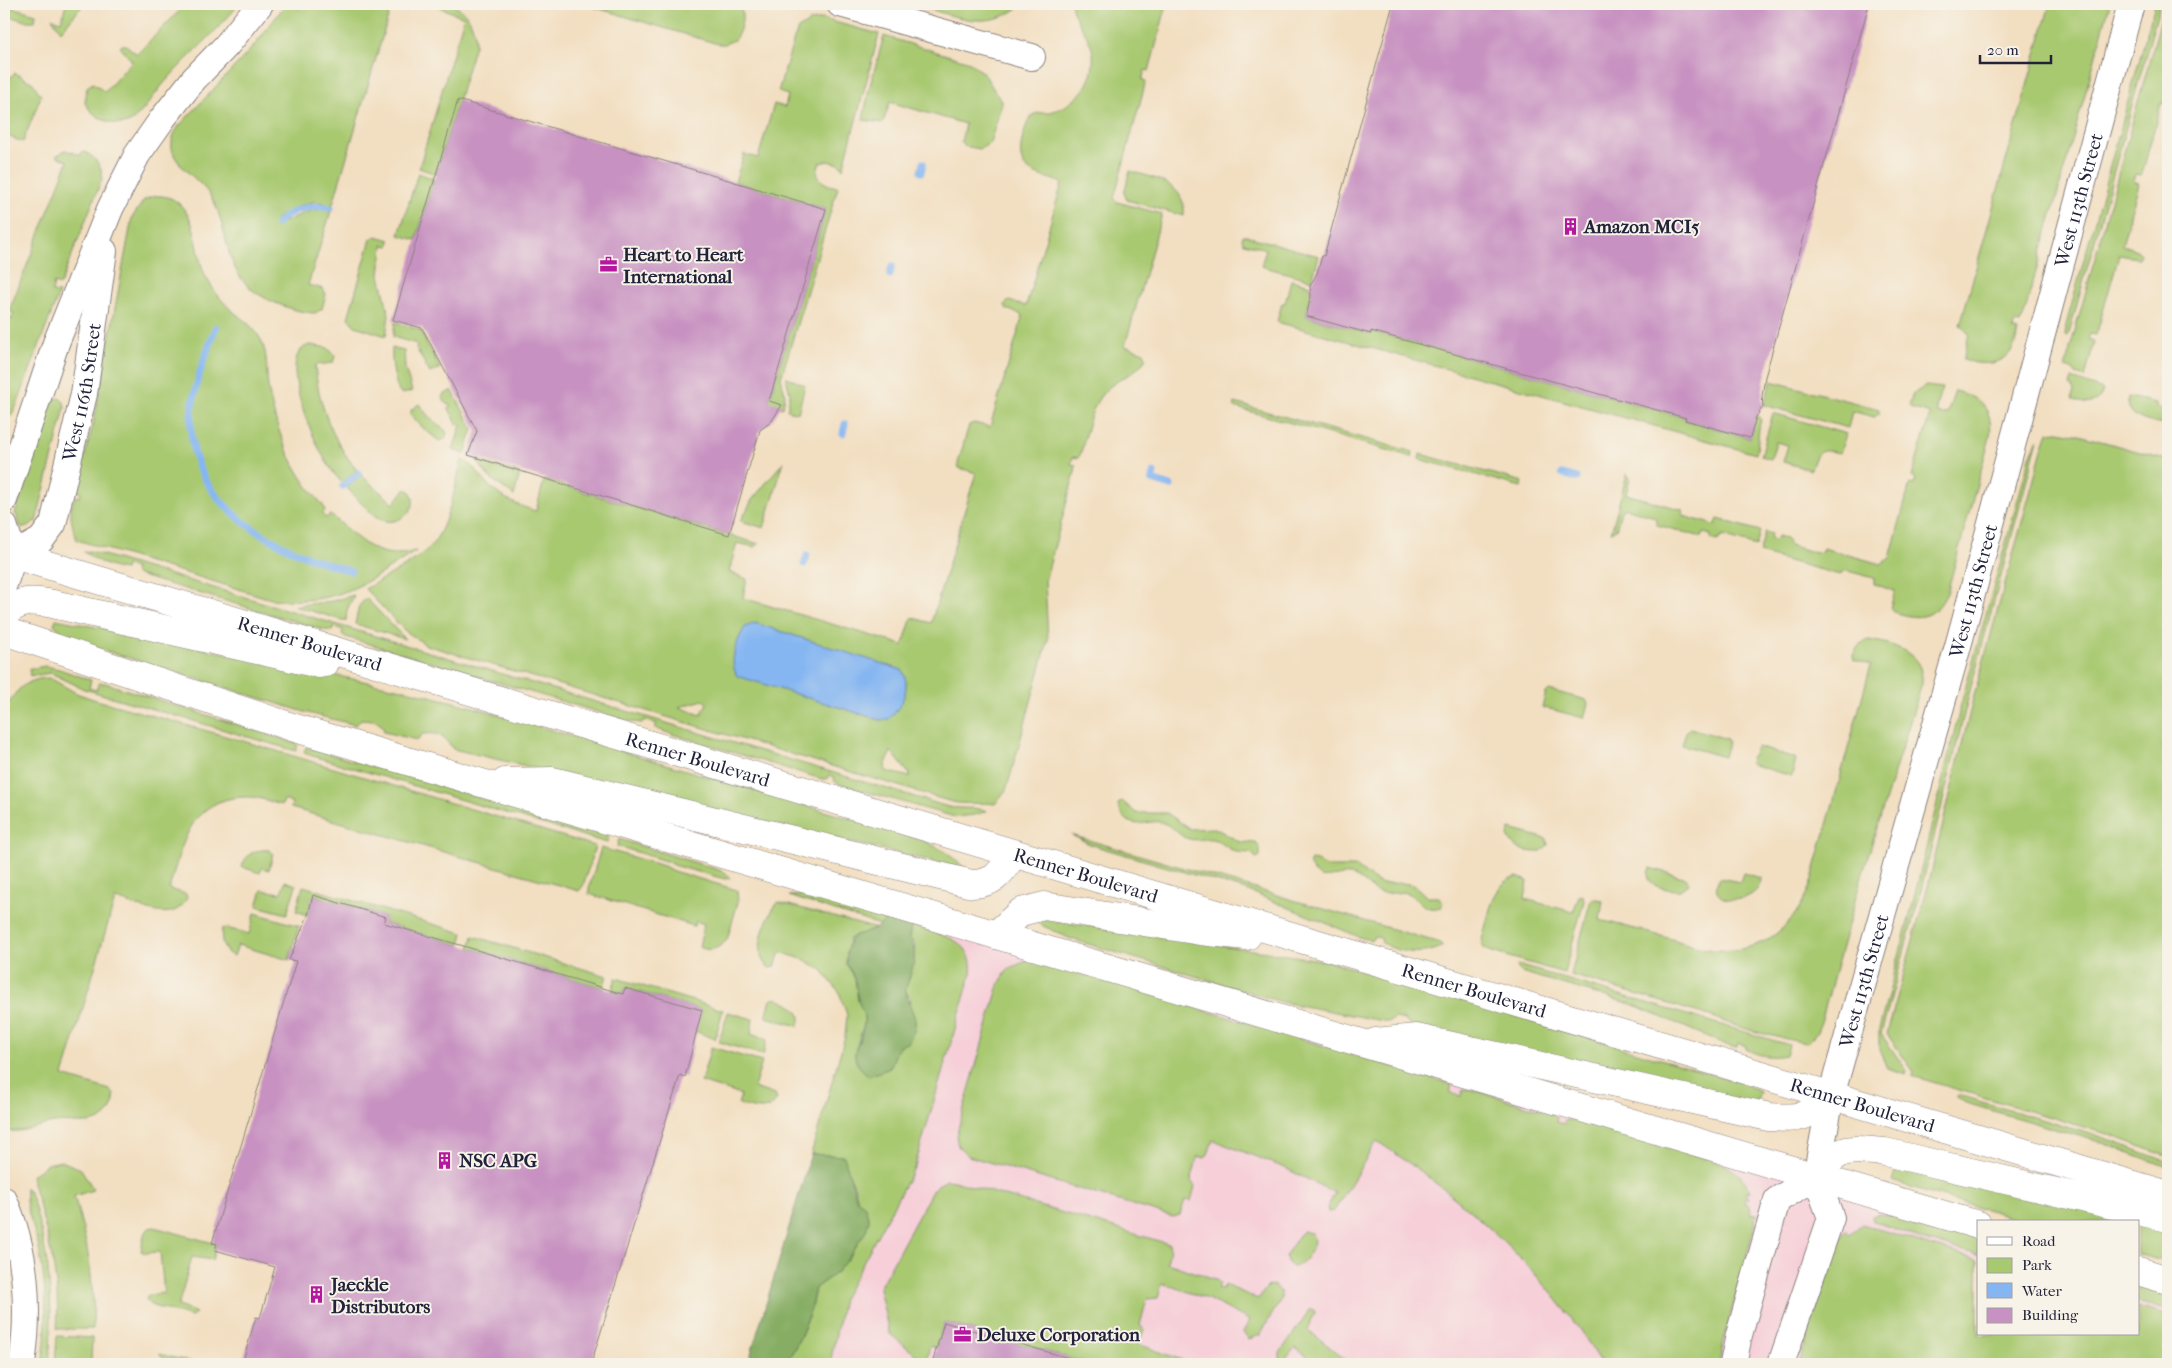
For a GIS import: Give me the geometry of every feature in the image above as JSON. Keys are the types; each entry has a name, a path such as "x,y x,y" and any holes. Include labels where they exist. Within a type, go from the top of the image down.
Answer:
{"main road":[{"name":"Renner Boulevard","path":"7,556 358,658 2168,1195"},
{"path":"4,614 12,607 29,600 319,664 358,658"},
{"path":"4,631 292,727 1977,1224"},
{"path":"481,783 553,781 972,884 986,883 998,876 1014,854"},
{"path":"996,935 1021,912 1044,906 1200,932 1308,941"},
{"path":"1362,1043 1416,1038 1768,1117 1793,1118 1810,1114 1831,1096"},
{"path":"1816,1177 1832,1157 1842,1152 1859,1150 1885,1152 2168,1218"},
{"path":"2140,1272 2168,1280"}],"street":[{"name":"West 116th Street","path":"4,500 56,343 110,209 137,154 162,118 194,79 226,46 260,4"},
{"path":"840,4 1032,56"},
{"name":"West 113th Street","path":"1816,1177 1831,1096 1963,628 2131,4"},
{"name":"West 116th Street","path":"7,556 41,540 53,524 84,394 110,209"},
{"path":"4,525 7,556 4,584"},
{"path":"1733,1364 1739,1335 1777,1200 1816,1177 1831,1218 1781,1364"},
{"path":"4,1200 17,1238 26,1301 26,1326 22,1364"}],"shaded area":[{"path":"908,909 1977,1225 1977,1336 2140,1336 2140,1272 2168,1280 2168,1364 775,1364"}],"green space":[{"path":"66,4 84,4 61,31 52,18 61,21"},
{"path":"186,4 239,4 165,82 135,119 124,124 117,124 104,120 92,112 85,102 87,87 93,83 105,92 132,61 120,47 126,45 137,54"},
{"path":"286,4 298,4 297,8 299,10 305,4 392,4 332,207 321,202 310,202 291,210 276,220 277,224 310,211 331,211 308,285 323,289 326,294 322,309 315,313 298,311 278,304 252,290 246,284 233,264 220,219 211,197 205,188 181,165 175,157 172,148 173,138 179,126 254,46"},
{"path":"442,4 457,7 468,17 474,30 475,45 436,174 419,168 464,17 441,8"},
{"path":"591,4 739,4 742,13 742,23 734,40 725,44 718,44 590,6"},
{"path":"913,4 1023,4 1010,13 997,18 983,20 956,17"},
{"path":"1071,4 1167,4 1149,71 1145,70 1142,80 1146,81 1114,198 1117,202 1162,214 1125,346 1144,352 1146,358 1138,368 1112,385 1101,395 1093,410 1081,453 1078,458 1073,457 1071,464 1076,465 1075,472 1045,581 1048,640 1009,781 1006,790 995,804 952,802 426,645 404,630 365,589 399,570 430,547 442,529 462,460 474,468 490,487 501,496 518,505 536,511 544,480 759,544 755,547 737,543 729,572 747,579 743,598 903,645 911,620 914,618 931,623 976,473 959,468 958,463 969,425 974,423 990,427 1023,315 1006,309 1005,304 1009,301 1026,306 1062,183 1034,173 1023,164 1021,146 1024,133 1033,115 1057,110 1077,97 1086,86 1092,71 1093,51","holes":["740,636 902,670 736,647","703,700 707,703 701,715 679,707","891,751 910,777 886,771 885,766"]},
{"path":"2050,4 2110,4 2024,315 2020,324 2015,323 2013,329 2018,331 2016,342 2012,351 2000,361 1983,363 1963,360 1969,334 1960,325"},
{"path":"2155,4 2160,4 2068,337 2065,336 2066,325"},
{"path":"2165,4 2168,4 2168,56 2166,64 2168,65 2168,78 2164,93 2168,95 2168,105 2161,103 2143,171 2141,175 2135,174 2133,181 2139,183 2122,245 2137,250 2140,254 2138,258 2119,255 2096,335 2090,334 2088,340 2094,342 2085,378 2076,375 2072,369 2065,367"},
{"path":"4,5 36,14 35,21 26,21 4,15"},
{"path":"823,19 879,34 843,169 840,164 828,161 820,163 818,168 818,177 821,180 828,185 838,187 781,378 785,394 783,408 768,404 826,209 735,182 744,154 758,158 774,104 785,107 788,95 778,92 798,29 811,21"},
{"path":"884,36 970,62 985,75 1002,103 990,143 980,149 964,146 961,142 965,124 890,102 883,123 863,120 869,89"},
{"path":"15,73 33,83 41,96 23,142 4,135 4,90 7,91 10,77"},
{"path":"65,150 81,155 82,151 90,155 99,165 102,179 60,285 54,283 52,292 59,293 16,407 10,417 6,416 5,421 8,422 9,428 4,444 4,325 6,318 11,320 14,313 9,311 68,161 56,156"},
{"path":"1130,171 1149,176 1175,189 1184,205 1184,216 1127,200 1124,193"},
{"path":"418,173 434,179 416,240 399,235"},
{"path":"154,196 170,198 183,208 192,225 207,279 225,304 257,333 266,355 267,381 275,419 294,465 312,493 323,505 325,511 322,514 326,518 330,515 333,517 371,548 396,554 416,551 381,574 348,590 332,596 294,600 271,599 77,540 72,524 72,506 76,496 80,497 81,492 77,491 78,481 93,425 132,218 144,200"},
{"path":"1243,235 1319,256 1312,280 1261,266 1266,249 1244,243"},
{"path":"376,236 390,240 389,246 383,245 380,275 389,315 386,336 355,326 348,318 371,239"},
{"path":"1291,280 1314,286 1306,316 1370,334 1371,331 1686,418 1685,420 1750,438 1756,414 1761,420 1756,454 1277,322 1282,303 1285,303"},
{"path":"395,322 420,330 440,368 430,373 416,348 417,344 393,337"},
{"path":"310,345 328,348 335,356 333,363 315,365 319,393 328,420 340,446 357,470 342,483 333,473 317,444 304,413 299,395 296,363 300,351"},
{"path":"392,348 404,351 405,368 412,391 403,394 399,392 393,370"},
{"path":"786,377 805,385 798,413 787,410 790,394"},
{"path":"2072,379 2103,390 2101,396 2090,403 2082,403 2072,399 2074,391 2070,385"},
{"path":"1771,381 1879,409 1879,414 1874,417 1852,411 1848,428 1764,405"},
{"path":"1926,386 1942,388 1936,407 1938,414 1947,414 1955,391 1972,397 1983,406 1990,419 1991,427 1990,437 1947,593 1937,608 1925,616 1918,617 1893,612 1890,608 1895,591 1874,584 1874,578 1844,570 1840,575 1759,553 1765,532 1771,534 1770,539 1776,540 1778,536 1786,538 1789,545 1816,553 1821,552 1823,548 1881,564 1890,558 1910,484 1914,485 1916,479 1912,477 1930,414 1911,408 1909,405 1913,394"},
{"path":"452,390 473,429 465,454 453,450 461,425 457,424 449,409 450,405 446,404 442,396"},
{"path":"2128,397 2156,403 2156,407 2168,411 2168,426 2140,419 2131,411 2128,405"},
{"path":"59,398 64,402 65,408 36,522 34,521 29,527 21,527 15,514 39,432 50,402 53,399"},
{"path":"1235,403 1413,452 1412,457 1234,407"},
{"path":"419,404 428,416 447,432 445,439 439,441 410,414 412,409"},
{"path":"1773,413 1846,434 1840,453 1820,452 1815,458 1811,470 1783,462 1788,445 1776,442 1771,459 1761,456"},
{"path":"2058,431 2076,434 2168,460 2168,1157 2104,1133 1912,1076 1914,1072 1887,1034 1929,882 1972,703 2043,446 2048,432"},
{"path":"2038,439 1969,694 1919,898 1881,1034 1907,1071 1906,1074 1887,1068 1879,1050 1879,1029 1910,915 1960,708 2030,456"},
{"path":"1420,454 1523,482 1521,487 1419,459"},
{"path":"476,460 520,473 514,496 489,477"},
{"path":"784,461 764,528 741,521 752,500"},
{"path":"1627,474 1630,478 1626,494 1683,510 1684,516 1714,525 1718,519 1760,531 1756,546 1723,536 1717,541 1710,539 1711,535 1704,533 1702,537 1657,525 1655,517 1625,508 1621,511 1616,529 1611,532"},
{"path":"361,475 394,504 404,490 409,490 413,496 411,509 402,518 395,521 382,520 377,517 347,488"},
{"path":"90,551 945,806 987,811 975,815 955,817 842,785 834,781 835,777 828,775 827,779 822,779 665,732 655,728 657,724 644,720 642,723 631,722 346,637 342,634 343,630 334,627 332,631 320,629 138,575 134,572 135,568 126,566 125,570 114,568 84,552"},
{"path":"354,595 347,610 346,621 294,606 332,601"},
{"path":"366,598 405,639 355,624 359,606"},
{"path":"56,619 402,689 473,707 922,840 946,852 966,869 453,749 444,738 437,735 423,734 417,740 384,732 383,726 374,720 361,719 356,725 308,713 67,639 54,624"},
{"path":"1868,640 1896,647 1913,657 1922,673 1922,683 1861,879 1816,1034 1807,1043 1772,1036 1571,975 1590,903 1593,898 1603,901 1600,920 1716,950 1733,950 1763,942 1787,924 1805,898 1811,883 1871,665 1854,660 1853,655 1860,644"},
{"path":"45,666 91,680 89,688 96,690 99,683 105,683 298,744 296,751 84,689 51,673 30,676 29,669"},
{"path":"50,678 76,693 93,699 243,741 595,846 583,886 579,891 291,808 292,803 284,800 282,805 250,797 226,799 211,806 200,815 184,841 169,889 186,894 187,898 181,907 164,913 115,899 63,1076 110,1090 114,1098 108,1113 95,1122 62,1122 20,1131 8,1131 4,1126 4,715 11,700 20,688 33,681"},
{"path":"1549,690 1586,700 1588,704 1584,718 1542,707 1546,693"},
{"path":"1690,728 1727,739 1724,757 1682,745 1686,732"},
{"path":"306,747 609,836 607,843 313,756 304,753"},
{"path":"1757,747 1795,758 1792,776 1750,764 1754,750"},
{"path":"1122,801 1136,813 1167,813 1190,829 1215,828 1240,842 1256,843 1260,848 1260,856 1256,858 1251,853 1235,851 1212,839 1193,840 1186,838 1168,825 1160,822 1138,824 1130,822 1119,809 1118,804"},
{"path":"1510,829 1547,839 1548,845 1540,852 1520,849 1510,840 1508,835"},
{"path":"1071,835 1440,943 1443,946 1420,952 1395,949 1381,942 1382,939 1374,936 1372,940 1362,938 1246,890 1092,845"},
{"path":"619,839 719,870 726,873 730,878 725,879 676,866 669,862 617,846"},
{"path":"601,848 737,890 738,902 727,940 721,946 714,949 703,949 699,947 704,924 696,921 694,926 589,894 589,888"},
{"path":"260,850 270,850 273,854 269,870 262,868 260,873 242,867 246,858 252,853"},
{"path":"1311,860 1317,861 1325,867 1357,867 1375,881 1383,884 1402,883 1414,885 1427,897 1439,897 1443,903 1441,907 1429,908 1407,893 1380,893 1358,878 1350,875 1320,877 1309,864"},
{"path":"1650,868 1687,878 1688,884 1680,890 1657,886 1649,879"},
{"path":"1743,873 1761,878 1759,887 1752,894 1734,900 1726,899 1719,895 1716,888 1719,878 1740,882"},
{"path":"1517,877 1528,881 1525,899 1573,912 1579,896 1583,895 1584,901 1564,973 1492,952 1482,947 1482,940 1492,902 1502,885"},
{"path":"285,881 296,885 287,914 257,906 262,890 281,893"},
{"path":"303,886 463,933 460,945 384,923 385,917 314,895 308,915 296,911"},
{"path":"801,895 890,921 884,921 878,926 789,896"},
{"path":"778,902 875,928 849,939 846,964 855,976 858,1001 864,1010 864,1023 855,1052 869,1076 890,1068 899,1045 910,1000 905,989 910,977 915,945 909,938 911,926 943,935 961,945 968,952 971,962 971,974 915,1166 843,1299 830,1364 785,1364 804,1328 811,1309 815,1288 837,1272 866,1231 854,1185 843,1156 811,1154 845,1037 847,1015 839,992 822,970 805,960 780,952 775,967 769,968 763,962 761,954 762,935 769,917"},
{"path":"255,913 299,926 289,960 238,945 234,956 227,952 222,942 222,929 226,928 249,934"},
{"path":"1040,919 1328,961 1745,1084 1760,1092 1756,1104 1410,1026 1405,1020 1395,1018 1389,1022 1282,1002 1071,939 1039,924 1037,922"},
{"path":"884,921 911,926 909,938 914,948 914,958 906,989 914,1016 915,1027 908,1043 899,1046 890,1068 869,1076 856,1062 856,1050 863,1031 864,1019 854,977 846,964 847,950 853,937 876,928"},
{"path":"473,936 607,976 603,988 470,948"},
{"path":"1026,961 1047,963 1445,1082 1452,1085 1450,1093 1461,1096 1463,1089 1474,1090 1546,1111 1557,1118 1556,1122 1564,1124 1565,1120 1575,1120 1721,1163 1735,1171 1751,1191 1746,1193 1749,1199 1745,1198 1744,1203 1750,1205 1751,1214 1756,1214 1755,1225 1719,1364 1602,1364 1556,1298 1502,1240 1443,1188 1377,1141 1334,1211 1328,1212 1327,1208 1335,1193 1285,1168 1213,1140 1205,1158 1198,1156 1191,1181 1195,1186 1191,1201 1185,1200 1180,1215 1173,1217 968,1156 958,1146 956,1136 999,984 1008,969"},
{"path":"1518,965 1789,1045 1786,1055 1760,1055 1738,1043 1737,1047 1731,1047 1634,1005 1521,972 1517,968"},
{"path":"616,978 723,1010 715,1039 695,1031 701,1010 625,988 623,994 612,990"},
{"path":"775,998 798,1012 800,1021 798,1026 766,1017 771,1000"},
{"path":"728,1012 753,1019 751,1034 767,1040 763,1055 719,1042"},
{"path":"711,1047 762,1062 754,1088 775,1095 777,1099 773,1104 765,1109 760,1109 738,1104 741,1095 701,1082"},
{"path":"1958,1095 2101,1137 2168,1162 2168,1167 2100,1142 1966,1103 1957,1098"},
{"path":"811,1154 844,1156 857,1200 865,1206 869,1220 866,1231 837,1272 815,1288 804,1328 785,1364 748,1364"},
{"path":"61,1161 81,1169 93,1190 74,1196 89,1262 93,1295 93,1329 57,1329 57,1289 51,1251 31,1176 47,1164"},
{"path":"1897,1166 2133,1220 2022,1220 1892,1181"},
{"path":"947,1180 1169,1244 1170,1249 1167,1263 1215,1279 1220,1283 1218,1288 1223,1289 1225,1285 1258,1299 1267,1287 1272,1285 1280,1290 1281,1299 1260,1335 1249,1339 1243,1333 1249,1320 1208,1299 1162,1283 1158,1298 1147,1299 1140,1325 1144,1330 1138,1344 1188,1364 1090,1364 944,1322 936,1348 930,1346 926,1363 889,1333 879,1288 932,1191 936,1186"},
{"path":"26,1187 37,1214 46,1258 51,1311 49,1364 42,1364 46,1319 45,1289 38,1244 26,1201"},
{"path":"1879,1214 1901,1216 1977,1238 1977,1255 1922,1239 1873,1221 1872,1216"},
{"path":"2140,1222 2168,1228 2168,1263 2140,1255"},
{"path":"1862,1224 1977,1260 1977,1336 2140,1336 2140,1308 2168,1316 2168,1364 1799,1364 1838,1242 1846,1230 1850,1234"},
{"path":"154,1227 217,1244 212,1260 192,1257 178,1306 196,1313 192,1317 153,1306 146,1300 148,1295 164,1293 160,1252 145,1253 141,1251 144,1235 149,1228"},
{"path":"1302,1231 1311,1233 1314,1242 1306,1258 1293,1267 1288,1263 1285,1256"},
{"path":"2140,1287 2168,1294 2168,1311 2140,1303"},
{"path":"1310,1309 1314,1310 1315,1313 1307,1329 1351,1364 1318,1364 1295,1348 1285,1360 1280,1359 1280,1353"},
{"path":"57,1336 92,1338 91,1364 55,1364"},
{"path":"159,1354 201,1364 168,1364"}],"water":[{"path":"755,623 902,670 905,676 906,690 898,708 889,719 880,720 737,676 734,670 733,657 739,638 745,627"}],"building":[{"name":"Amazon MCI5","path":"1393,4 1869,4 1765,377 1762,396 1763,406 1756,417 1750,438 1685,420 1686,418 1371,331 1371,334 1306,316 1311,296 1310,286 1317,273 1322,256 1324,256"},
{"name":"Heart to Heart International","path":"458,100 826,209 769,401 782,405 771,422 760,430 729,535 468,455 477,431 422,328 393,320"},
{"name":"NSC APG","path":"313,895 386,917 384,923 623,994 625,988 702,1010 685,1077 680,1075 591,1364 242,1364 256,1317 260,1318 275,1267 215,1250 217,1244 212,1243 296,961 289,960 308,915"},
{"name":"Deluxe Corporation","path":"944,1322 1072,1359 1071,1364 932,1364"}],"waterway":[{"path":"921,172 923,163"},
{"path":"277,224 288,214 302,208 317,206 331,208"},
{"path":"890,275 892,266"},
{"path":"216,327 199,376 193,401 191,426 195,456 206,481 223,504 245,523 270,539 324,563 351,571"},
{"path":"843,433 845,424"},
{"path":"343,486 359,473"},
{"path":"1154,473 1152,480 1171,486"},
{"path":"1562,474 1577,478"},
{"path":"804,564 807,555"}],"place":[{"name":"Amazon MCI5","path":"1570,226"},
{"name":"Heart to Heart International","path":"609,265"},
{"name":"NSC APG","path":"445,1160"},
{"name":"Jaeckle Distributors","path":"317,1295"},
{"name":"Deluxe Corporation","path":"963,1334"}]}
